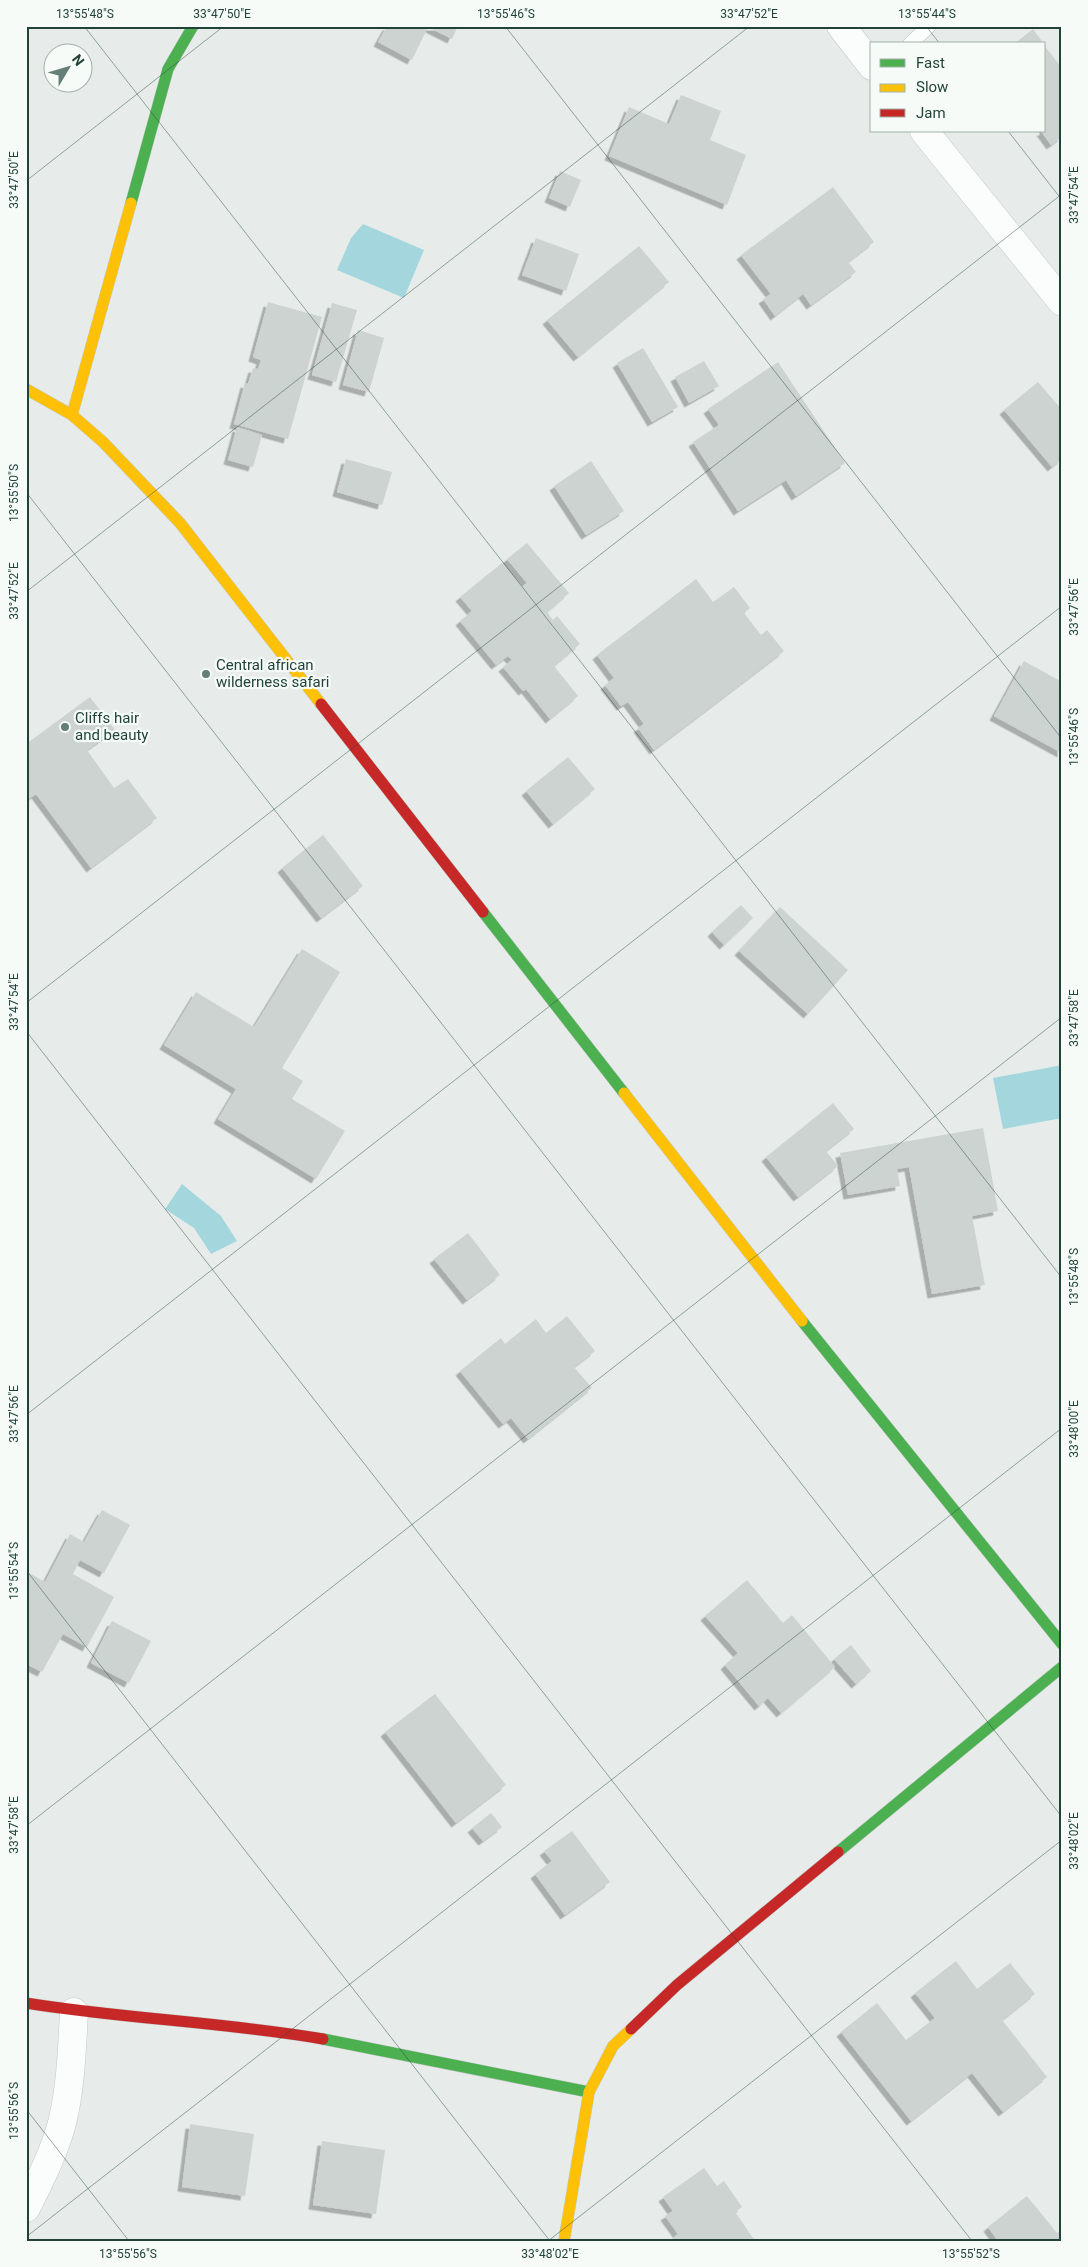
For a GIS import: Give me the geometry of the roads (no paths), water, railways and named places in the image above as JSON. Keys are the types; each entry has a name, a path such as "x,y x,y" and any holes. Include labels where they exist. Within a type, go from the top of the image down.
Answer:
{"street":[{"path":"72,414 168,69 193,26"},
{"path":"841,26 870,63"},
{"path":"925,132 1062,302"},
{"path":"26,389 72,414 103,442 180,523 848,1380 1062,1644"},
{"path":"564,2241 589,2092 613,2046 634,2023 677,1985 1062,1667"},
{"path":"26,2004 74,2012 257,2029 356,2045 589,2092"},
{"path":"26,2208 49,2163 62,2122 70,2073 74,2012"}],"lane":[{"path":"912,42 930,26"}],"water":[{"path":"363,224 424,250 404,298 337,270 351,238"},
{"path":"1062,1065 1062,1118 1003,1129 993,1078"},
{"path":"182,1184 221,1216 237,1241 211,1254 194,1228 165,1209"}],"place":[{"name":"Central african wilderness safari","path":"206,674"},
{"name":"Cliffs hair and beauty","path":"65,727"}]}
